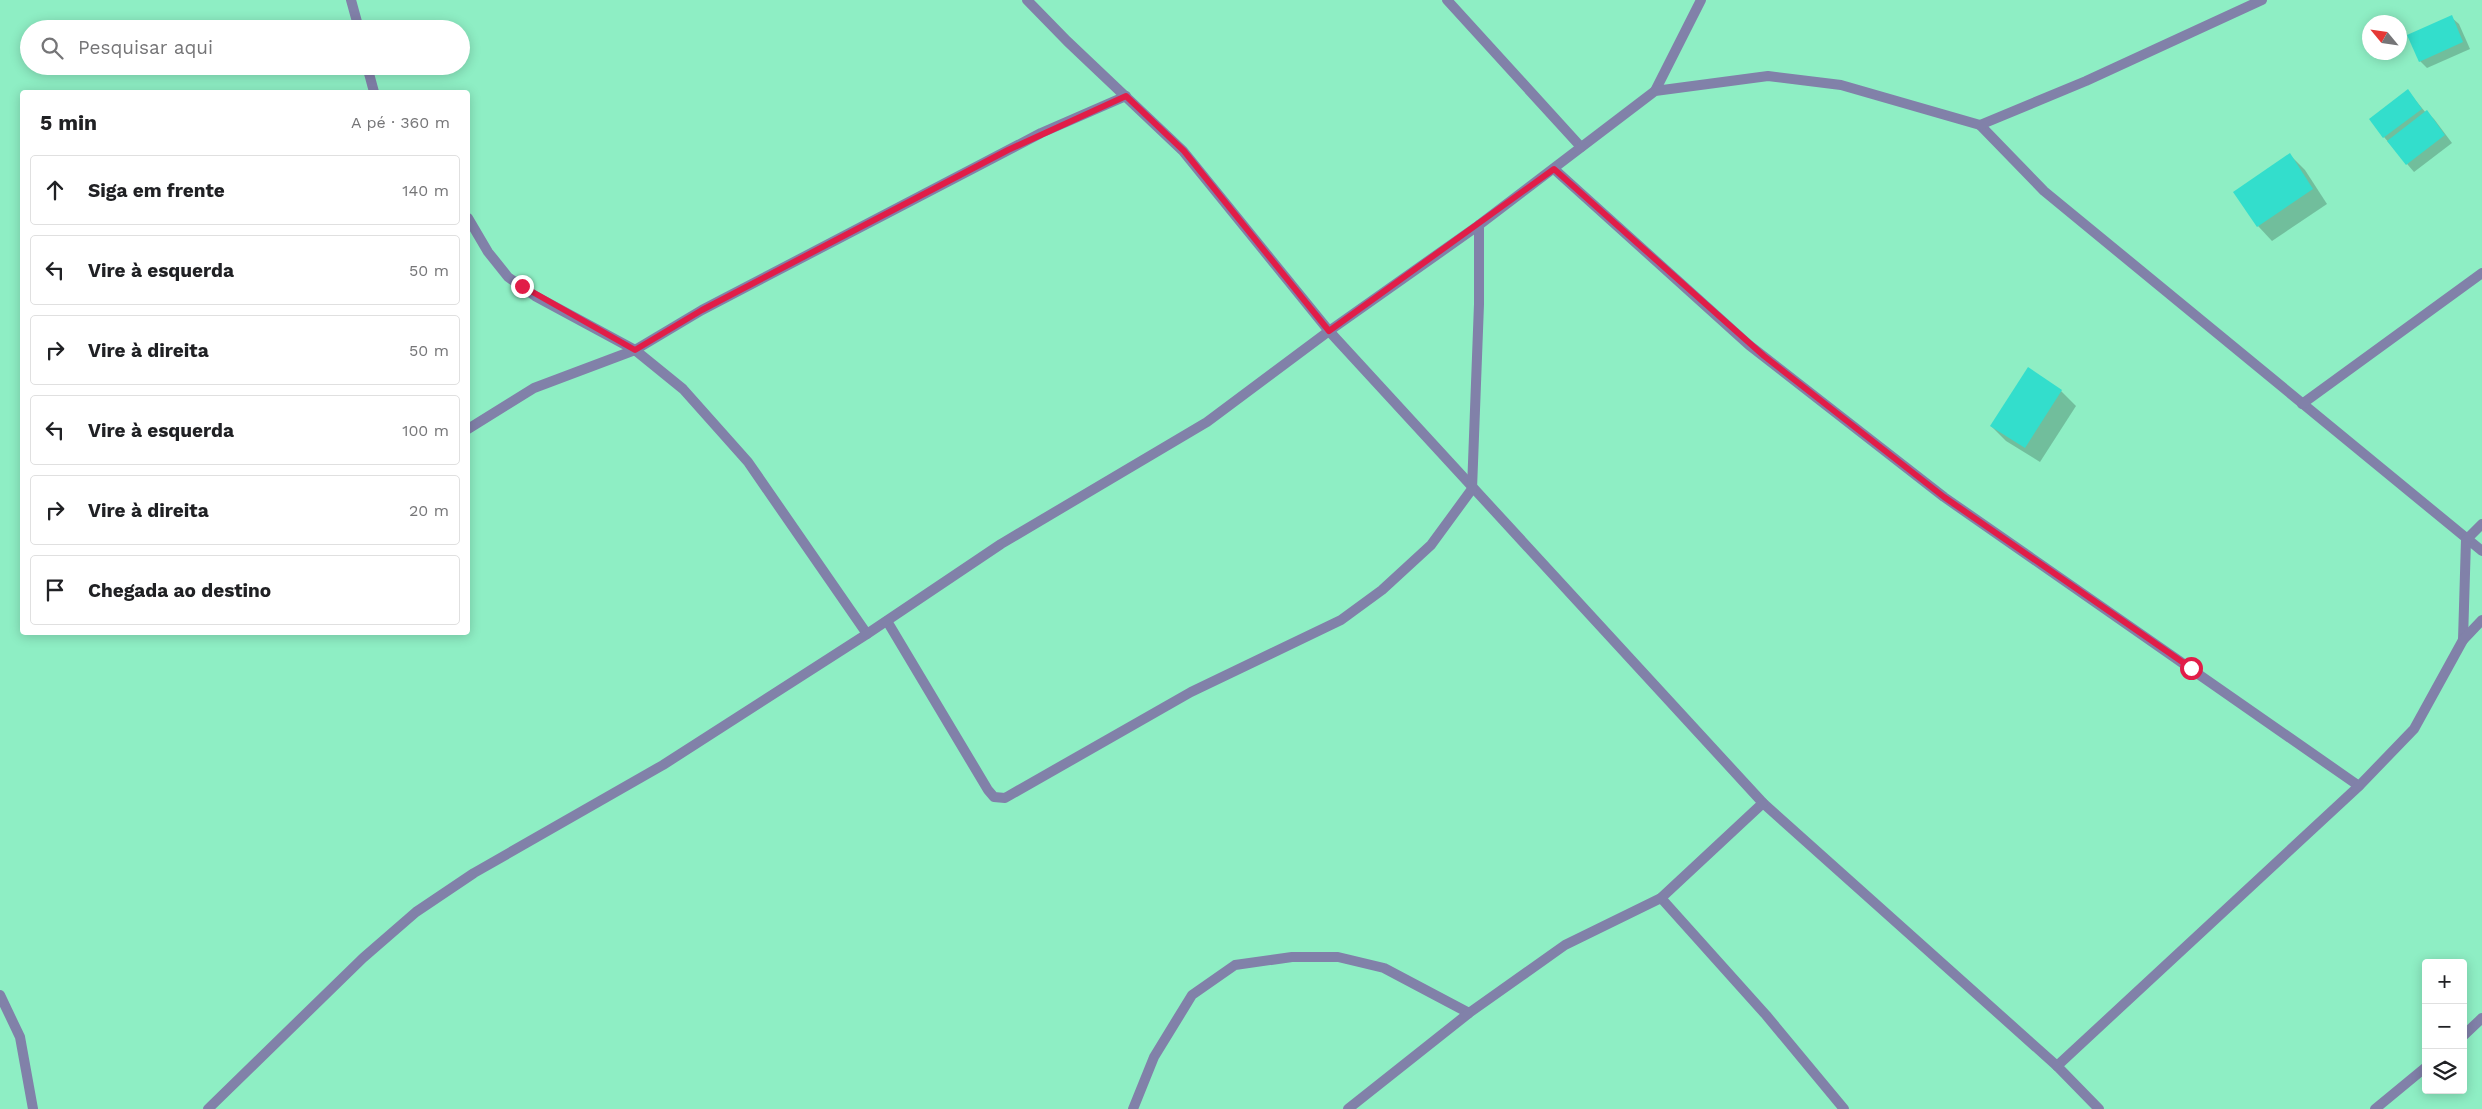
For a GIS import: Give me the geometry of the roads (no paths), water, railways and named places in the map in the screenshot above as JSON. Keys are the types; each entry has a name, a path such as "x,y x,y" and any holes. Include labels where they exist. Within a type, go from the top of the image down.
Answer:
{"street":[{"path":"351,0 357,20"},
{"path":"1027,0 1067,41 1184,151 1329,331 1763,804 2057,1066 2099,1109"},
{"path":"1447,0 1581,147"},
{"path":"208,1109 363,958 416,912 474,872 663,765 887,621 1001,544 1208,422 1329,331 1479,225 1655,91 1701,0"},
{"path":"1980,125 2086,81 2262,0"},
{"path":"369,75 373,90"},
{"path":"1655,91 1768,76 1841,85 1980,125 2044,191 2466,540 2482,551"},
{"path":"470,428 534,388 635,350 702,310 1008,150 1126,96"},
{"path":"1554,169 1749,345 1944,497 2359,786"},
{"path":"470,221 488,252 508,277 535,296 635,350 682,389 748,462 867,634"},
{"path":"887,621 988,790 994,796 1005,798 1191,692 1341,620 1382,590 1431,545 1472,489 1479,304 1479,225"},
{"path":"2302,404 2482,273"},
{"path":"2463,640 2466,540 2482,524"},
{"path":"2057,1066 2359,786 2414,729 2463,640 2482,620"},
{"path":"1348,1109 1469,1013 1565,945 1662,898 1763,804"},
{"path":"1662,898 1766,1015 1844,1109"},
{"path":"1134,1109 1154,1057 1192,995 1235,965 1292,957 1338,957 1384,968 1469,1013"},
{"path":"0,995 20,1037 33,1109"},
{"path":"2467,1032 2482,1018"},
{"path":"2376,1109 2422,1070"}]}
